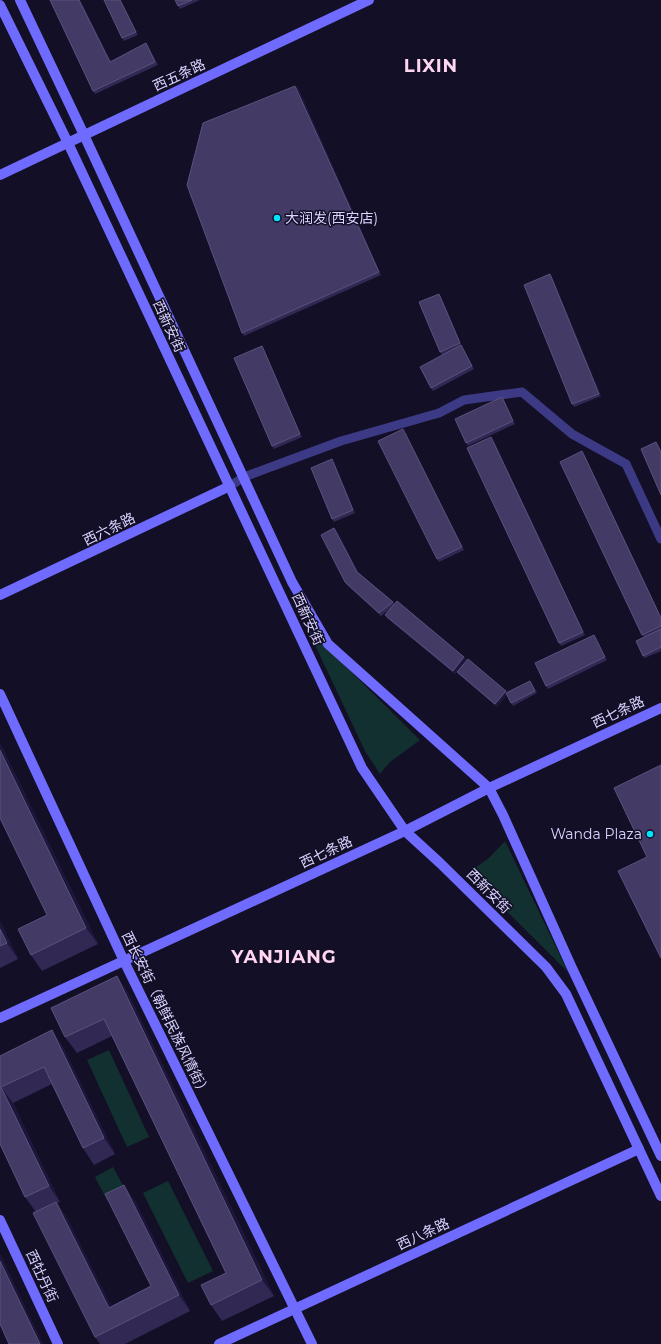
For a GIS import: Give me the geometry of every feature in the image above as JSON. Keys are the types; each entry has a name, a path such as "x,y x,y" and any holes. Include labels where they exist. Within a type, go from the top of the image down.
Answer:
{"main road":[{"name":"西新安街","path":"20,0 292,582 328,644 489,788 503,815 572,968 661,1156"},
{"name":"西五条路","path":"0,175 369,0"},
{"name":"西新安街","path":"0,5 68,143 362,768 405,831 440,863 546,967 566,994 661,1196"},
{"name":"西六条路","path":"0,595 230,486"},
{"name":"西长安街（朝鲜民族风情街）","path":"0,694 124,960 312,1344"},
{"name":"西七条路","path":"0,1018 405,831 489,788 661,708"},
{"name":"西八条路","path":"219,1344 639,1149"},
{"name":"西牡丹街","path":"0,1220 58,1344"}],"street":[{"path":"230,486 244,477 341,441 439,413 464,400 522,392 572,434 626,464 661,539"}],"green space":[{"path":"307,628 420,740 390,762 380,774 365,751"},
{"path":"505,841 568,972 468,873 489,858"},
{"path":"109,1050 149,1137 127,1147 87,1060"},
{"path":"113,1167 126,1191 107,1200 95,1177"},
{"path":"168,1181 213,1271 188,1283 143,1193"}],"building":[{"path":"50,0 79,0 110,62 146,43 155,62 93,91"},
{"path":"104,0 120,0 136,32 122,38"},
{"path":"175,0 192,0 178,6"},
{"path":"295,86 379,272 242,333 187,185 203,123"},
{"path":"550,274 599,394 572,404 524,285"},
{"path":"439,294 460,343 440,352 419,302"},
{"path":"461,345 472,366 431,388 420,367"},
{"path":"262,346 300,434 272,446 234,358"},
{"path":"502,397 513,421 466,443 455,419"},
{"path":"403,429 462,547 437,559 378,441"},
{"path":"491,437 583,632 559,643 467,448"},
{"path":"656,442 661,452 661,495 641,449"},
{"path":"582,451 661,618 661,626 642,635 560,462"},
{"path":"332,459 353,510 332,519 311,468"},
{"path":"334,528 357,572 393,602 379,613 345,582 321,535"},
{"path":"397,601 464,657 453,671 385,615"},
{"path":"661,629 661,647 643,656 636,641"},
{"path":"594,635 605,657 546,686 535,663"},
{"path":"468,659 506,691 495,704 457,672"},
{"path":"530,681 535,691 511,703 506,693"},
{"path":"0,750 86,928 31,955 18,929 47,915 0,818"},
{"name":"Wanda Plaza","path":"661,765 661,958 618,871 647,857 614,788"},
{"path":"0,929 7,943 0,946"},
{"path":"117,976 262,1280 211,1305 201,1285 226,1273 104,1019 65,1037 51,1008"},
{"path":"52,1030 104,1138 83,1148 44,1067 1,1087 49,1186 25,1197 0,1144 0,1056"},
{"path":"124,1185 179,1295 95,1337 33,1213 56,1202 109,1308 151,1286 105,1194"},
{"path":"0,1261 40,1344 9,1344 0,1324"}],"place":[{"name":"大润发(西安店)","path":"277,218"},
{"name":"Wanda Plaza","path":"650,834"}],"district":[{"name":"LIXIN","path":"431,66"},
{"name":"YANJIANG","path":"284,957"}]}
